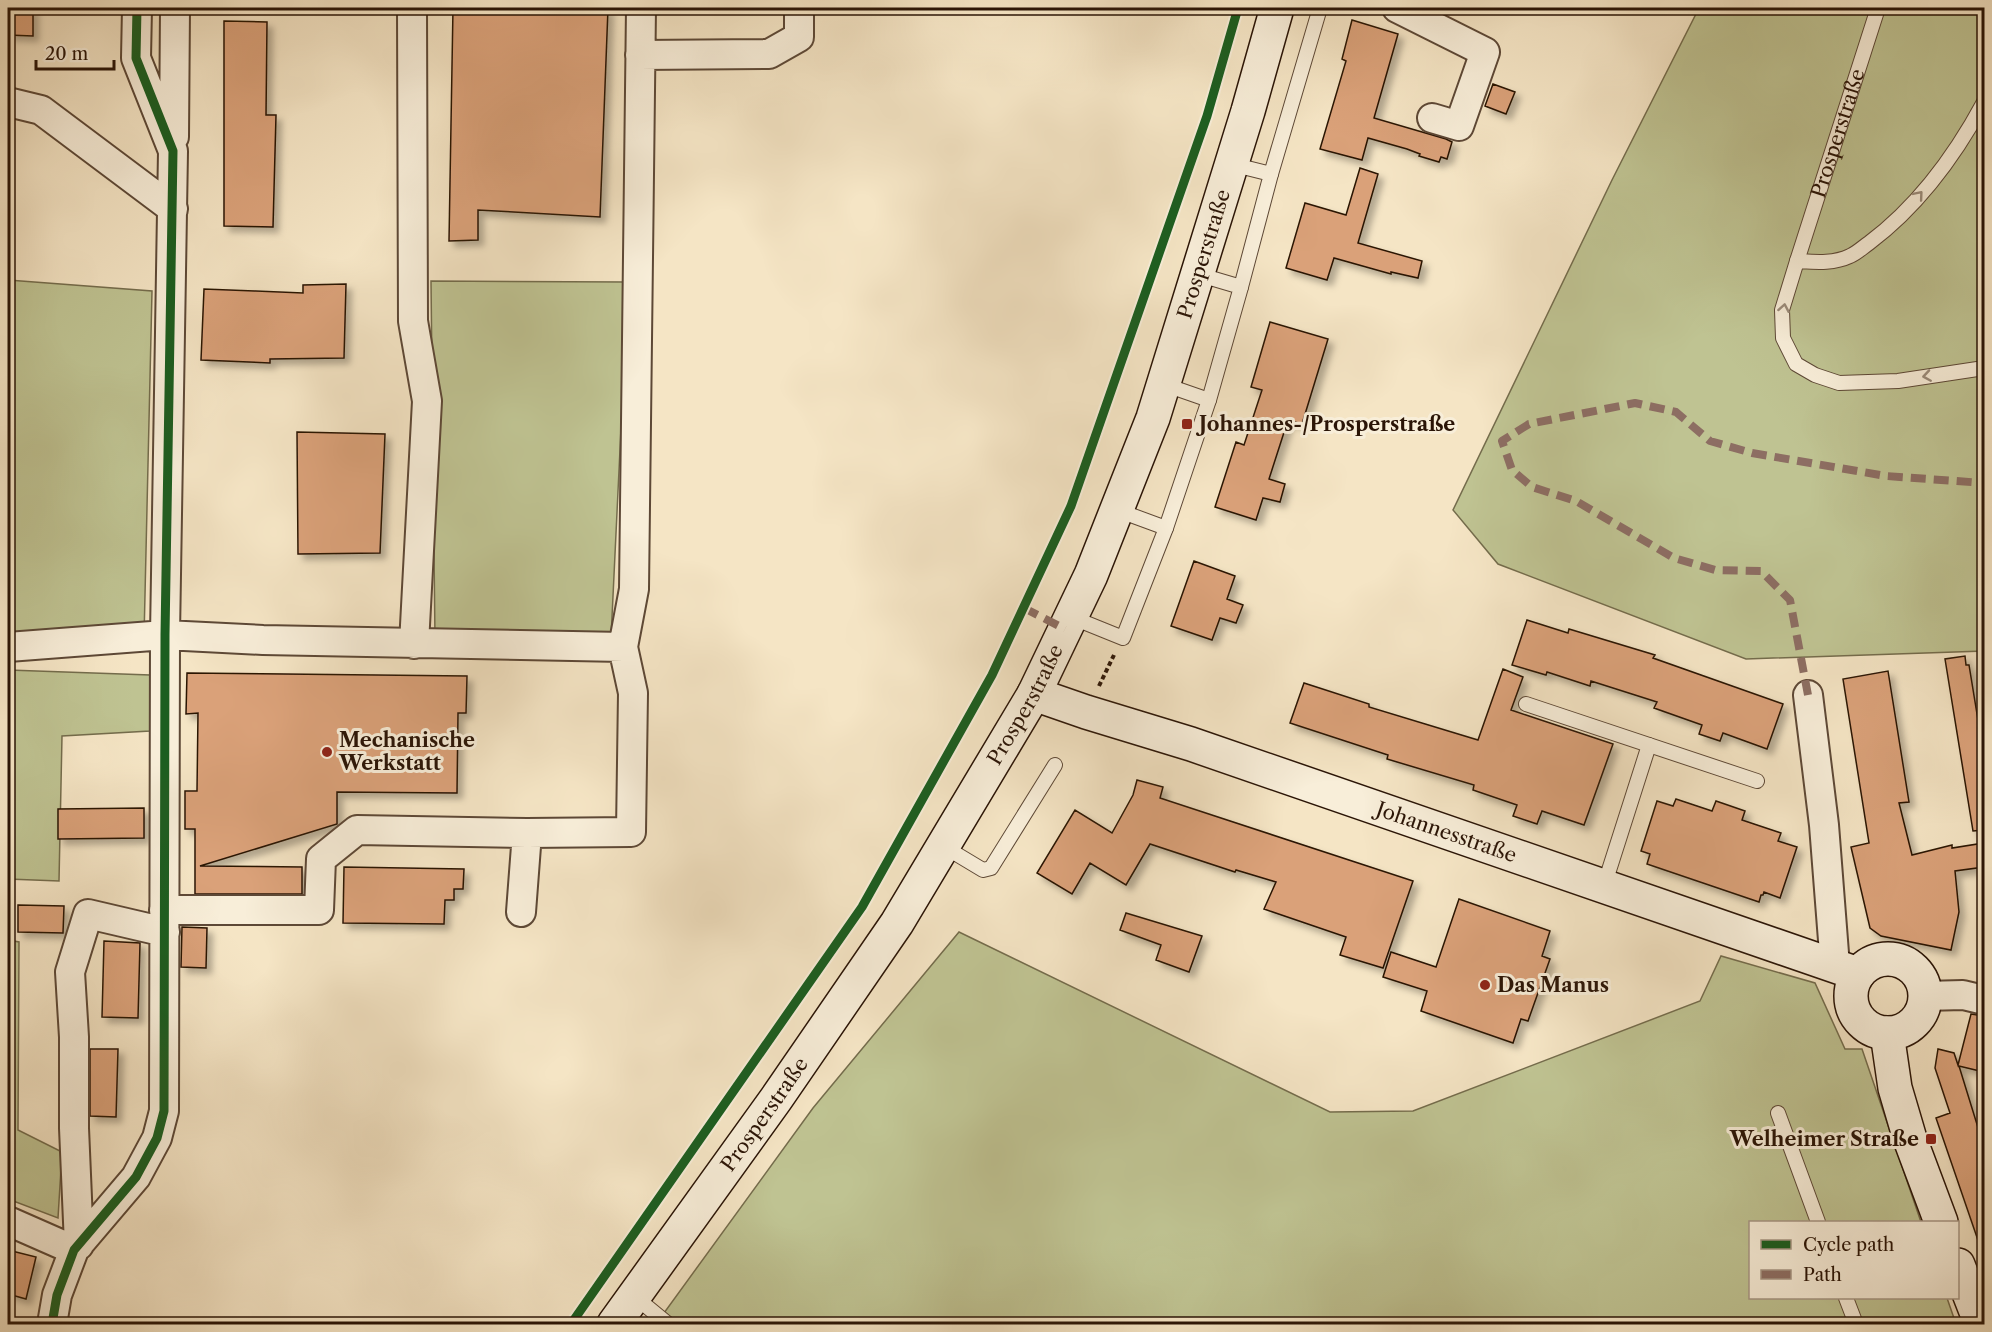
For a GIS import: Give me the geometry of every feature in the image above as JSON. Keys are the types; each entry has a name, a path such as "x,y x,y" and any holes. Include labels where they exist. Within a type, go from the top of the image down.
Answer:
{"main road":[{"name":"Prosperstraße","path":"614,1324 776,1099 897,923 1034,694 1091,575 1153,418 1277,8"},
{"name":"Johannesstraße","path":"1034,694 1191,744 1846,970"},
{"path":"1888,959 1899,961 1910,966 1918,974 1925,996 1923,1010 1914,1023 1902,1031 1887,1033 1874,1031 1863,1024 1855,1013 1851,1000 1852,986 1846,970 1876,961 1888,959"},
{"path":"1887,1033 1895,1088 1910,1139 1941,1221"},
{"path":"1959,1267 1982,1324"}],"street":[{"path":"137,8 136,58 173,151"},
{"path":"52,1324 57,1295 77,1248 136,1177 157,1138 164,1111 165,635 175,8"},
{"path":"412,8 413,321 427,401 414,644"},
{"path":"77,1248 74,1036 70,972 88,915 165,921 319,910 321,859 357,830 631,832 633,693 623,647 634,589 641,8"},
{"path":"640,55 769,54 799,37 799,8"},
{"path":"1397,8 1485,52 1459,126 1432,118"},
{"path":"8,102 41,110 173,209"},
{"path":"8,647 165,635 414,644 623,647"},
{"path":"1808,695 1824,825 1846,970"},
{"path":"521,912 527,833"},
{"path":"1925,996 1963,996 1984,1000"},
{"path":"8,1221 77,1248"}],"lane":[{"path":"1071,617 1123,638 1166,528 1209,400 1271,174 1320,8"},
{"name":"Prosperstraße","path":"1878,8 1782,310 1783,338 1796,364 1815,375 1839,382 1898,381 1984,368"},
{"path":"1797,261 1825,263 1851,256 1879,235 1909,207 1943,166 1984,102"},
{"path":"1231,164 1271,174"},
{"path":"1197,274 1241,287"},
{"path":"1163,384 1209,400"},
{"path":"1116,510 1166,528"},
{"path":"1526,704 1757,781"},
{"path":"1604,887 1649,745"},
{"path":"943,846 983,870 991,868 1055,765"},
{"path":"1778,1113 1818,1221"},
{"path":"634,1296 668,1324"},
{"path":"1846,1299 1856,1324"}],"green space":[{"path":"1699,8 1984,8 1984,651 1746,659 1498,564 1453,510 1612,180"},
{"path":"8,280 152,291 144,638 8,638"},
{"path":"431,281 628,282 611,638 435,639"},
{"path":"8,670 150,675 150,731 62,736 59,881 8,879"},
{"path":"959,932 1330,1112 1413,1111 1700,1001 1721,956 1815,983 1845,1049 1862,1049 1921,1221 1749,1221 1749,1299 1947,1299 1956,1324 656,1324 813,1108"},
{"path":"8,940 19,942 18,1130 62,1152 58,1218 8,1199"}],"building":[{"path":"8,8 33,8 33,36 8,35"},
{"path":"453,8 608,8 600,217 478,210 478,240 449,241"},
{"path":"1352,20 1398,34 1374,118 1452,142 1447,159 1441,157 1439,162 1419,156 1420,154 1407,149 1368,138 1362,160 1320,149 1346,61 1342,59"},
{"path":"224,21 267,22 266,115 276,115 273,227 224,226"},
{"path":"1493,84 1515,92 1506,114 1485,106"},
{"path":"1360,168 1378,174 1358,243 1422,261 1418,278 1391,272 1391,274 1334,258 1327,280 1286,268 1305,203 1346,215"},
{"path":"346,284 344,358 270,359 270,363 201,360 204,289 303,293 303,285"},
{"path":"1270,322 1328,339 1302,424 1288,420 1269,479 1285,484 1280,502 1263,498 1256,520 1215,507 1236,442 1244,445 1262,390 1251,387"},
{"path":"297,432 385,434 380,553 298,554"},
{"path":"1194,561 1235,576 1227,599 1243,605 1236,623 1220,618 1212,640 1171,626"},
{"path":"1527,620 1568,633 1569,629 1655,655 1653,658 1783,704 1767,749 1723,733 1720,741 1699,734 1702,725 1654,708 1657,702 1591,681 1590,686 1547,672 1546,675 1512,665"},
{"path":"1965,656 1966,665 1969,665 1984,757 1984,830 1973,831 1945,659"},
{"path":"1503,669 1523,677 1511,710 1613,744 1584,825 1542,811 1537,824 1513,816 1517,805 1473,790 1474,785 1387,759 1388,755 1290,723 1304,683 1369,704 1369,707 1478,740"},
{"path":"1888,671 1909,802 1899,803 1912,855 1952,845 1952,848 1984,843 1984,867 1955,871 1959,912 1951,950 1881,936 1870,928 1851,847 1869,843 1843,679"},
{"path":"187,673 467,676 466,713 458,713 457,793 337,792 337,824 200,866 302,867 302,894 195,894 195,829 185,829 185,791 197,791 198,713 186,714"},
{"path":"1137,780 1163,787 1160,798 1413,881 1383,968 1340,955 1346,937 1264,909 1276,882 1236,870 1235,872 1150,844 1126,885 1090,863 1072,894 1037,873 1075,810 1112,833 1133,795"},
{"path":"1676,799 1712,811 1716,801 1745,811 1742,820 1781,833 1778,841 1797,847 1780,898 1764,892 1759,902 1647,864 1650,854 1641,851 1657,801 1673,806"},
{"path":"144,808 144,838 58,839 58,809"},
{"path":"344,867 464,869 463,889 454,889 454,900 445,900 444,924 343,923"},
{"name":"Das Manus","path":"1459,899 1550,931 1542,956 1550,959 1528,1021 1521,1019 1513,1043 1421,1011 1427,991 1383,977 1391,952 1436,967"},
{"path":"18,905 64,906 63,933 18,932"},
{"path":"1126,913 1202,936 1189,972 1156,960 1161,945 1120,930"},
{"path":"182,927 207,928 206,968 181,967"},
{"path":"104,941 140,943 138,1018 102,1017"},
{"path":"1971,1014 1984,1016 1984,1072 1959,1066 1984,1147 1984,1251 1982,1252 1936,1118 1950,1113 1935,1068 1938,1049 1954,1053 1958,1065"},
{"path":"90,1049 118,1049 116,1117 90,1116"},
{"path":"8,1250 36,1257 26,1299 8,1294"}],"marked path":[{"path":"1808,695 1790,600 1761,571 1715,570 1674,558 1576,501 1532,487 1512,470 1502,441 1529,424 1635,403 1676,412 1710,441 1752,453 1886,476 1984,483"},
{"path":"1024,608 1065,629"}],"cycle path":[{"path":"52,1324 57,1295 74,1250 136,1177 157,1138 164,1111 165,635 173,151 136,58 137,8"},
{"path":"571,1324 862,907 992,675 1071,506 1207,116 1238,8"}],"place":[{"name":"Johannes-/Prosperstraße","path":"1187,424"},
{"name":"Mechanische Werkstatt","path":"327,752"},
{"name":"Das Manus","path":"1485,985"},
{"name":"Welheimer Straße","path":"1931,1139"}]}
